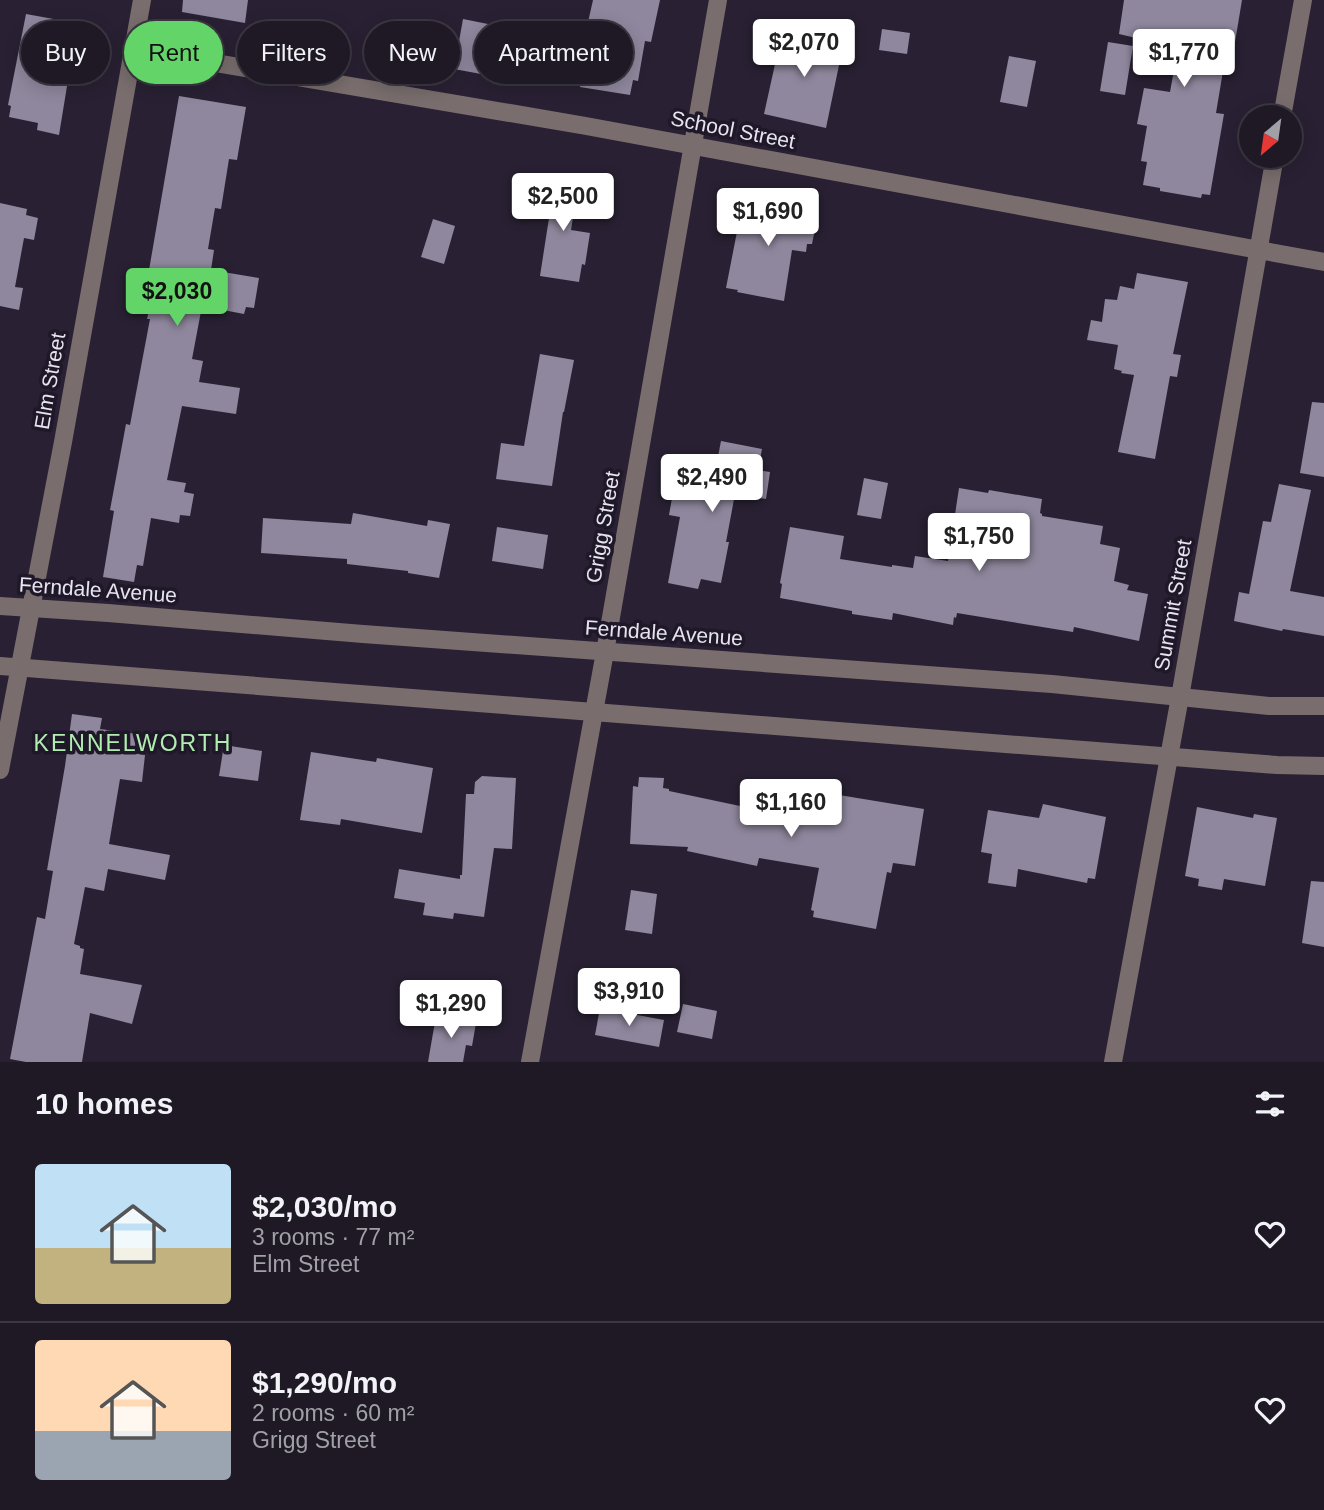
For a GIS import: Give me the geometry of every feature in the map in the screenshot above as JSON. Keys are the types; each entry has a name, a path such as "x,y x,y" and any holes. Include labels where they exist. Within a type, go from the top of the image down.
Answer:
{"street":[{"name":"Elm Street","path":"138,21 142,0"},
{"name":"Grigg Street","path":"530,1062 605,652 718,0"},
{"path":"1284,105 1303,0"},
{"name":"School Street","path":"223,64 586,126 1324,262"},
{"name":"Elm Street","path":"0,770 63,442 127,84"},
{"name":"Summit Street","path":"1113,1062 1273,168"},
{"name":"Ferndale Avenue","path":"0,606 1052,684 1269,706 1324,706"},
{"path":"0,666 1169,757 1324,766"}],"building":[{"path":"183,0 248,0 245,21 182,12"},
{"path":"593,0 660,0 651,42 645,41 638,81 633,80 633,21 588,21"},
{"path":"1124,0 1242,0 1233,54 1226,53 1216,113 1224,114 1210,195 1202,194 1201,198 1160,191 1160,188 1143,185 1147,162 1141,161 1147,126 1137,124 1144,88 1170,92 1178,48 1119,34"},
{"path":"26,14 64,21 25,21"},
{"path":"463,19 474,21 474,73 460,70"},
{"path":"882,29 910,33 907,54 879,50"},
{"path":"789,30 844,41 826,128 764,114 781,37 787,38"},
{"path":"21,39 21,84 67,84 59,135 37,130 38,123 9,117 11,106 8,105"},
{"path":"1108,42 1133,46 1125,95 1100,91"},
{"path":"1009,56 1036,61 1027,107 1000,102"},
{"path":"581,84 632,84 630,95 580,87"},
{"path":"179,96 246,107 237,160 229,159 221,209 215,208 208,249 214,250 211,270 259,278 254,308 246,307 244,314 202,306 192,359 203,361 199,382 240,388 236,414 182,406 167,480 186,483 184,492 194,494 190,516 180,515 179,523 151,518 143,566 137,565 134,582 103,577 114,511 110,510 126,424 130,425 150,319 147,319 150,306 143,305"},
{"path":"550,176 579,181 571,230 590,233 585,265 582,264 579,282 540,276 549,218 543,217"},
{"path":"743,201 818,214 812,244 807,244 806,252 792,250 784,301 726,288"},
{"path":"0,203 27,209 26,215 38,218 34,240 24,238 15,287 23,288 19,310 0,306"},
{"path":"433,219 455,226 444,264 421,257"},
{"path":"1137,273 1188,282 1173,354 1181,355 1177,377 1170,376 1155,459 1118,452 1134,375 1114,369 1118,345 1087,340 1091,320 1102,322 1105,299 1117,300 1120,286 1134,289"},
{"path":"540,354 574,360 552,486 496,479 501,443 524,446"},
{"path":"1312,402 1324,403 1324,477 1300,473"},
{"path":"721,441 762,449 758,470 770,472 766,499 735,494 721,583 701,579 698,589 668,583 680,517 669,515 676,476 713,483"},
{"path":"864,478 888,483 881,519 857,515"},
{"path":"1279,484 1311,490 1290,591 1324,597 1324,636 1234,621 1239,592 1249,594 1263,521 1271,522"},
{"path":"959,488 1042,499 1042,516 1103,526 1100,544 1120,548 1114,581 1129,585 1127,590 1148,594 1139,641 1074,627 1073,632 957,613 953,625 893,613 892,620 780,598 790,527 844,536 840,559 913,568 915,556 948,561"},
{"path":"353,513 427,526 428,520 450,524 439,578 408,571 347,564 347,559 261,553 263,518 351,524"},
{"path":"497,527 548,535 543,569 492,561"},
{"path":"72,714 102,718 100,729 137,734 134,753 145,755 142,782 120,779 109,844 170,855 165,880 108,869 104,891 85,887 74,944 84,949 80,974 142,985 132,1024 90,1013 82,1062 26,1062 10,1059 37,917 45,919 53,871 47,870"},
{"path":"224,745 262,751 258,781 219,776"},
{"path":"311,752 376,762 377,758 433,768 422,833 341,819 340,825 300,820"},
{"path":"482,776 516,778 512,849 494,848 484,917 454,913 453,919 423,915 425,903 394,898 399,869 460,879 466,794 474,794 475,782"},
{"path":"639,777 664,778 663,788 669,791 759,810 762,797 766,798 768,787 827,796 827,793 924,809 915,866 893,863 891,873 887,872 876,929 813,917 814,911 811,910 819,868 759,858 757,866 687,851 688,847 630,844 633,786 638,787"},
{"path":"1043,804 1106,817 1095,879 1088,878 1087,883 1018,869 1016,887 988,883 992,854 981,852 988,810 1039,818"},
{"path":"1197,807 1253,818 1254,814 1277,818 1265,886 1224,879 1222,890 1198,886 1199,879 1185,876"},
{"path":"1311,881 1324,882 1324,947 1302,943"},
{"path":"631,890 657,894 652,934 625,930"},
{"path":"683,1004 717,1011 712,1039 677,1032"},
{"path":"600,1008 664,1020 659,1047 595,1035"},
{"path":"436,1016 476,1023 472,1046 466,1045 463,1062 428,1062"}],"district":[{"name":"KENNELWORTH","path":"133,743"}]}
